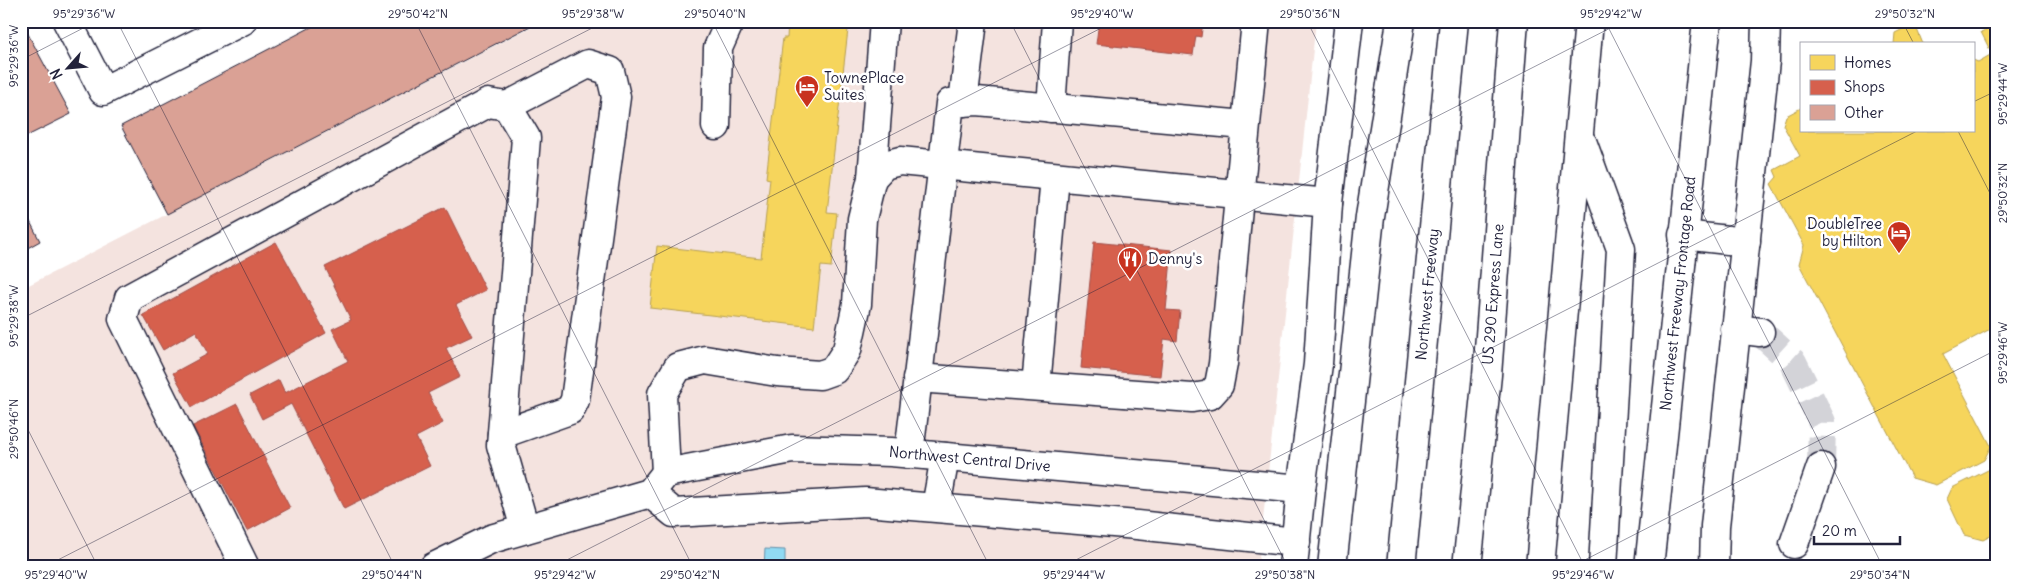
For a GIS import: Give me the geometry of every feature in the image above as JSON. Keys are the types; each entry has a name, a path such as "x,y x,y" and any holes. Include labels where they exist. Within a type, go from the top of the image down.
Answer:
{"main road":[{"path":"67,21 103,91 242,21"},
{"path":"716,126 718,48 730,21"},
{"path":"884,21 872,178 862,219 857,304 846,350 834,370 820,375 777,372 705,360 678,367 662,394 658,483 674,513 865,502 936,507 1295,554 1301,489 1318,364 1328,203 1349,21"},
{"path":"963,102 973,21"},
{"path":"1051,108 1058,21"},
{"path":"917,378 1192,398 1210,395 1219,385 1223,364 1256,21"},
{"path":"1332,567 1370,217 1401,21"},
{"name":"Northwest Freeway","path":"1401,567 1454,21"},
{"name":"US 290 Express Lane","path":"1467,567 1486,375 1514,21"},
{"path":"1540,567 1589,21"},
{"name":"Northwest Freeway Frontage Road","path":"1649,567 1707,21"},
{"path":"1714,567 1715,526 1747,330 1746,242 1765,61 1766,21"},
{"path":"245,567 122,319 129,298 488,103 508,106 588,64 610,71 616,96 575,400 570,410 502,434"},
{"path":"909,454 950,103 977,101 1245,124"},
{"path":"508,106 526,138 501,446 525,529"},
{"path":"1580,135 1621,249 1603,567"},
{"path":"872,178 884,165 900,161 1328,203"},
{"path":"1036,386 1055,177"},
{"path":"1683,235 1746,242"},
{"name":"Northwest Central Drive","path":"434,567 491,539 658,483 792,449 909,454 1301,489"},
{"path":"936,507 946,457"},
{"path":"1794,544 1821,467"}],"shaded area":[{"path":"543,21 1316,21 1258,567 21,567 21,289"}],"water":[{"path":"765,549 785,550 785,567 764,567"}],"building: Homes":[{"name":"TownePlace Suites","path":"788,21 849,21 827,212 837,213 831,267 821,266 814,327 650,308 657,246 761,258 770,179 766,178 783,38 787,38"},
{"name":"DoubleTree by Hilton","path":"1996,25 1996,326 1943,354 1991,446 1984,460 1936,485 1912,478 1799,264 1804,245 1771,184 1777,177 1774,170 1800,156 1783,125 1786,116 1800,109 1800,132 1974,132 1974,60 1978,62 1992,54 1981,32"},
{"path":"1909,26 1916,27 1922,42 1894,42 1895,33"},
{"path":"1996,466 1996,533 1983,540 1964,535 1947,499 1952,488"}],"building: Shops":[{"path":"1099,21 1203,21 1201,37 1196,36 1193,55 1096,44"},
{"path":"445,207 486,290 456,305 472,336 446,348 460,377 428,393 443,423 416,437 430,466 344,509 291,404 262,419 250,395 279,380 285,393 348,361 332,329 351,320 325,267"},
{"path":"276,242 326,333 192,407 173,373 208,354 196,331 163,350 143,315"},
{"name":"Denny's","path":"1094,242 1172,250 1166,310 1180,311 1177,341 1164,339 1160,376 1081,368"},
{"path":"237,404 290,508 247,531 193,426"}],"building: Other":[{"path":"21,21 71,114 21,139"},
{"path":"323,21 540,21 167,214 121,126"},
{"path":"21,204 40,241 24,250 21,245"}],"tunnel":[{"path":"1760,332 1793,362 1822,422 1821,467"}],"place":[{"name":"TownePlace Suites","path":"807,108"},
{"name":"DoubleTree by Hilton","path":"1899,254"},
{"name":"Denny's","path":"1130,280"}]}
